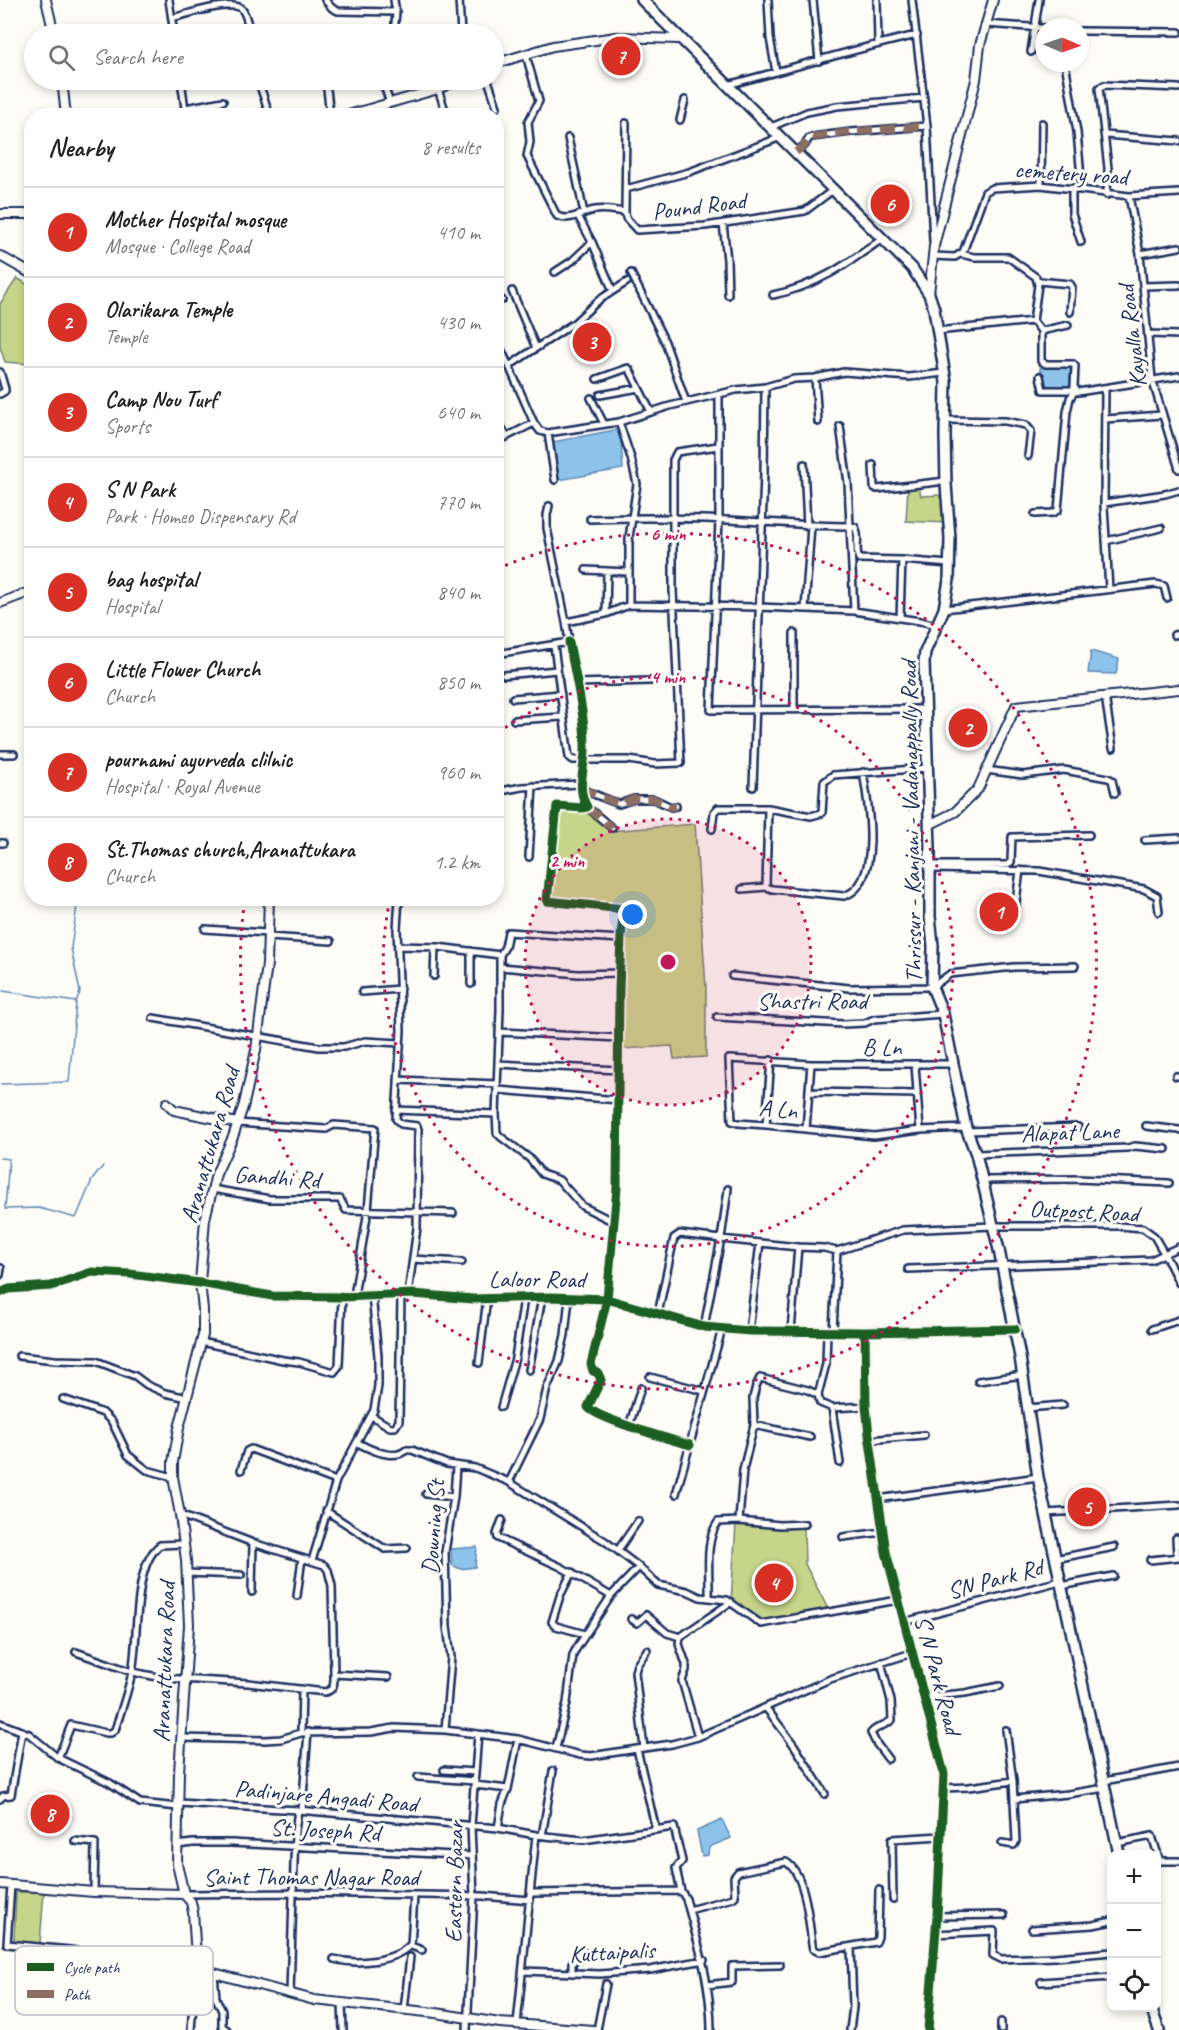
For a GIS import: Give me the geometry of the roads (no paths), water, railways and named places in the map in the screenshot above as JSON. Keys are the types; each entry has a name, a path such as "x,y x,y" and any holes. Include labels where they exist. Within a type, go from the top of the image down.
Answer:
{"main road":[{"path":"46,0 52,24"},
{"path":"929,294 934,246 975,80 980,45 993,0"},
{"name":"Thrissur - Kanjani - Vadanappally Road","path":"647,1 679,39 912,268 929,294 946,382 946,481 950,538 948,594 944,609 925,652 924,662 933,946 932,987 943,1014 967,1130 976,1154 1002,1265 1023,1375 1038,1478 1118,1850"},
{"path":"504,61 553,46 616,37 679,39"},
{"path":"63,90 65,108"},
{"path":"372,108 435,90"},
{"path":"0,214 24,213"},
{"path":"0,256 24,270"},
{"path":"0,603 24,594"},
{"path":"929,825 961,806 978,789 1016,706 1179,689"},
{"name":"Aranattukara Road","path":"197,1946 191,1902 184,1894 178,1874 178,1805 189,1625 186,1573 173,1462 204,1323 200,1283 205,1219 212,1189 244,1104 258,1036 267,964 270,906"},
{"path":"167,1103 174,1110 237,1123"},
{"name":"Laloor Road","path":"200,1283 272,1296 404,1295 607,1299 704,1327 749,1331 866,1332 1015,1329"},
{"path":"0,1884 94,1892 184,1894"},
{"path":"214,1973 314,2000 517,2024 593,2030"},
{"path":"1153,2012 1159,2030"}],"street":[{"path":"169,0 173,24"},
{"path":"325,0 332,8 338,10 396,12"},
{"path":"394,0 395,24"},
{"path":"459,0 460,24"},
{"path":"768,0 770,38 776,72"},
{"path":"813,0 819,61"},
{"path":"877,0 878,43"},
{"path":"912,0 927,126 934,246"},
{"path":"1036,18 1039,0"},
{"path":"172,18 222,5 234,5 241,8 248,24"},
{"path":"986,24 1035,27 1031,52"},
{"path":"1089,31 1179,32"},
{"path":"726,85 917,34"},
{"path":"526,55 539,101 528,122 530,142 527,156 557,216 566,219 605,209 626,212"},
{"path":"1067,72 1077,132 1082,189"},
{"path":"1107,195 1108,168 1098,92 1101,86 1179,88"},
{"path":"182,90 185,108 223,101"},
{"path":"261,90 267,108"},
{"path":"327,90 329,108"},
{"path":"385,90 390,103"},
{"path":"438,90 444,108"},
{"path":"491,90 497,107"},
{"path":"771,127 807,112 837,106 924,98"},
{"path":"680,120 685,100"},
{"name":"Pound Road","path":"626,123 626,218 637,230 723,223 805,211 833,190"},
{"path":"1041,185 1042,123"},
{"path":"796,152 812,137 927,126"},
{"path":"1105,135 1179,141"},
{"path":"626,189 689,172 781,137"},
{"path":"568,138 584,213"},
{"name":"cemetery road","path":"961,254 985,192 999,186 1041,185 1129,196 1179,193"},
{"path":"1072,188 1072,214 1081,242"},
{"name":"Kayalla Road","path":"1129,196 1140,254 1152,379 1179,469"},
{"path":"578,216 613,291"},
{"path":"723,223 728,295"},
{"path":"773,295 795,290 835,272 882,239"},
{"path":"555,272 572,261 592,242"},
{"path":"1140,254 1179,247"},
{"path":"933,256 955,257 961,254 974,257 1008,257 1034,274 1038,281 1033,321 1041,331 1041,361 1046,364 1073,364 1076,390"},
{"path":"631,273 665,342 687,402"},
{"path":"1038,281 1070,284 1072,287 1070,312"},
{"path":"508,366 574,323 599,300 627,282"},
{"path":"1143,286 1179,285"},
{"path":"512,291 536,348"},
{"path":"937,331 1033,321"},
{"path":"1041,331 1068,325"},
{"path":"1149,334 1179,335"},
{"path":"504,357 534,423 540,431 548,433 619,422 687,402 794,379 815,378 844,372 909,377 944,373"},
{"path":"597,379 628,368 651,412"},
{"path":"0,372 5,389 5,392 0,394"},
{"path":"1040,376 1043,390 1082,392 1179,376"},
{"path":"815,378 818,422"},
{"path":"753,787 765,387"},
{"path":"600,395 639,388"},
{"path":"1105,389 1104,503 1109,588"},
{"path":"1035,514 1053,513 1058,510 1067,412 1070,398 1076,390"},
{"path":"718,395 719,520 711,710 925,709"},
{"path":"591,398 604,424"},
{"path":"1105,419 1162,415"},
{"path":"945,420 1005,421 1026,424 1031,431 1028,456"},
{"path":"619,422 637,484 629,538 629,605"},
{"path":"504,438 534,423"},
{"path":"840,426 849,483 854,611"},
{"path":"504,432 507,437"},
{"path":"548,433 555,480"},
{"path":"554,646 569,757 573,760 629,760 655,764 681,764 674,607 673,460 675,454 718,446"},
{"path":"804,464 809,526 805,609"},
{"path":"873,465 873,484 874,488 878,489 946,481"},
{"path":"1104,503 1179,490"},
{"path":"549,507 547,528 581,714 585,760 580,786 587,807 612,828"},
{"path":"590,519 672,518 809,526 850,526 855,527 858,531 856,553 859,559 949,564"},
{"path":"1106,542 1161,528"},
{"path":"900,618 902,560"},
{"path":"586,570 628,572"},
{"path":"606,614 607,571"},
{"path":"944,609 1052,598 1109,588 1161,584 1166,589 1167,598"},
{"path":"566,622 606,614 629,605 854,611 937,625"},
{"path":"794,633 794,710"},
{"path":"504,653 569,642"},
{"path":"504,675 557,670"},
{"path":"576,683 651,681"},
{"path":"513,698 561,694"},
{"path":"1105,696 1113,748"},
{"path":"514,720 563,717"},
{"path":"0,754 14,754"},
{"path":"712,829 714,812 718,808 768,808 811,816 822,813 824,782 834,774 928,768"},
{"path":"986,770 1023,775 1064,770 1108,778 1112,780 1115,793"},
{"path":"742,889 766,887 844,896 850,894 860,882 867,861 871,822 863,772"},
{"path":"529,857 533,786"},
{"path":"504,791 533,786 580,786 619,804 634,799 654,799 671,807 676,806"},
{"path":"587,807 557,806 547,901 624,909 620,973 617,1188 607,1299 591,1364 592,1371 598,1373 601,1380 588,1407 593,1413 690,1445"},
{"path":"766,887 768,808"},
{"path":"930,867 1008,865 1011,862 1012,837 1089,836"},
{"path":"1145,840 1179,838"},
{"path":"930,867 1039,870 1144,889 1157,896 1159,912"},
{"path":"1015,910 1020,870"},
{"path":"372,1416 390,1427 395,1427 399,1421 404,1295 412,1259 417,1211 418,1129 417,1126 397,1122 396,1110 400,1043 398,906"},
{"path":"205,929 331,941"},
{"path":"614,1222 582,1206 559,1180 542,1174 529,1158 501,1137 496,1127 496,1114 500,955 505,947 508,932 621,939"},
{"path":"398,946 435,947 500,955"},
{"path":"434,976 435,947"},
{"path":"471,951 471,984"},
{"path":"732,976 849,988 932,987 950,974 1014,967 1075,966"},
{"path":"500,967 578,974 620,973"},
{"path":"362,992 400,988"},
{"name":"Shastri Road","path":"717,1017 843,1024 865,1023 874,1019 943,1014"},
{"path":"153,1018 319,1047 344,1047 365,1041 400,1043"},
{"path":"499,1032 619,1038"},
{"name":"A Ln","path":"811,1064 729,1059 732,1121 738,1124 874,1136 920,1130 1078,1127"},
{"path":"766,1125 771,1060"},
{"path":"498,1064 619,1070"},
{"path":"806,1129 811,1064"},
{"name":"B Ln","path":"811,1064 953,1064"},
{"path":"915,1065 920,1130"},
{"path":"398,1080 498,1087 619,1100"},
{"path":"809,1092 917,1094"},
{"path":"396,1110 496,1114"},
{"path":"237,1123 326,1129 334,1125 375,1128 368,1210 354,1296"},
{"path":"1146,1126 1179,1130"},
{"name":"Alapat Lane","path":"976,1154 1135,1146 1166,1149"},
{"path":"982,1180 1077,1179 1169,1183"},
{"name":"Gandhi Rd","path":"212,1189 270,1199 340,1199 346,1210 368,1210"},
{"path":"704,1327 728,1189"},
{"path":"368,1210 453,1213"},
{"path":"658,1314 674,1238 680,1234 837,1251 903,1230 993,1226"},
{"name":"Outpost Road","path":"993,1226 1143,1228 1154,1236 1179,1283"},
{"path":"749,1331 760,1243"},
{"path":"791,1331 798,1247"},
{"path":"908,1269 1151,1260 1179,1247"},
{"path":"837,1251 826,1364 818,1395 820,1403 832,1408 866,1406"},
{"path":"412,1259 462,1262"},
{"path":"0,1275 1,1268"},
{"path":"0,1293 9,1289 51,1286 92,1272 130,1274 200,1283"},
{"path":"312,1561 336,1481 372,1416 378,1386 378,1356 372,1295"},
{"path":"201,1342 299,1362 334,1372 339,1366 342,1297"},
{"path":"528,1370 542,1297"},
{"path":"479,1363 487,1298"},
{"path":"501,1407 515,1358 524,1298"},
{"path":"509,1482 540,1419 547,1388 559,1361 566,1335 569,1298"},
{"path":"1152,1329 1179,1320"},
{"path":"676,1494 722,1329"},
{"name":"S N Park Road","path":"866,1332 866,1406 869,1440 886,1552 944,1774 937,1916 928,2030"},
{"path":"19,1356 96,1361 135,1376 147,1385 165,1393 188,1398"},
{"path":"978,1381 1023,1375"},
{"path":"651,1377 704,1391"},
{"path":"740,1521 743,1470 754,1425 753,1398 760,1378 808,1390 818,1395"},
{"path":"629,1425 640,1388"},
{"path":"63,1399 103,1413 112,1422 128,1455 147,1470 173,1477"},
{"path":"1027,1408 1063,1405"},
{"path":"832,1408 840,1463"},
{"path":"754,1425 810,1437"},
{"path":"869,1440 924,1435"},
{"path":"358,1443 369,1449 395,1455 412,1450 456,1466 475,1468 509,1482 618,1550 658,1585 731,1602 757,1623 766,1624 898,1600"},
{"path":"241,1470 247,1451 251,1449 336,1481"},
{"name":"Downing St","path":"445,1730 451,1657 447,1626 445,1552 454,1497 456,1466"},
{"path":"877,1499 1038,1478"},
{"path":"426,1494 454,1497"},
{"path":"1046,1513 1179,1505"},
{"path":"326,1511 385,1549 407,1548"},
{"path":"76,1652 132,1672 186,1680 248,1683 325,1692 333,1688 330,1577 324,1565 253,1543 180,1515"},
{"path":"502,1520 497,1534 498,1538 572,1572 611,1596"},
{"path":"618,1550 638,1521"},
{"path":"709,1598 710,1546 713,1531 718,1522 805,1524"},
{"path":"843,1537 883,1532"},
{"path":"1150,1560 1178,1557 1176,1538"},
{"path":"252,1592 253,1543"},
{"path":"58,1758 71,1725 111,1733 115,1730 132,1672 140,1594 149,1556 160,1545 183,1544"},
{"path":"1055,1559 1114,1547"},
{"path":"297,1596 302,1558"},
{"path":"556,1748 567,1703 573,1655 611,1596 639,1567"},
{"path":"572,1572 560,1596 552,1622 556,1626 585,1634"},
{"path":"186,1573 241,1575"},
{"name":"SN Park Rd","path":"904,1622 1061,1583 1113,1576"},
{"path":"698,1737 682,1682 686,1664 679,1644 680,1637 731,1602"},
{"path":"631,1619 637,1623 646,1615 666,1633 680,1637"},
{"path":"647,1650 635,1672 641,1749 656,1830"},
{"path":"182,1738 246,1741 275,1740 301,1732 371,1732 394,1728 445,1730 518,1739 591,1756 672,1744 698,1737 830,1679 912,1653"},
{"path":"881,1662 891,1701 892,1720 876,1727 871,1733 888,1759"},
{"path":"334,1674 388,1677"},
{"path":"924,1697 965,1693 1000,1686"},
{"path":"301,1732 302,1689"},
{"path":"766,1708 794,1745 825,1794"},
{"name":"Padinjare Angadi Road","path":"0,1723 35,1738 58,1758 110,1783 140,1803 300,1810 498,1828 539,1836"},
{"path":"1002,1844 1015,1844 1013,1780 1006,1730"},
{"path":"0,1799 11,1795 22,1731"},
{"path":"290,1994 295,1846 308,1732"},
{"name":"Eastern Bazar","path":"467,2030 474,1896 471,1826 478,1734"},
{"path":"498,1828 518,1739"},
{"path":"1014,1799 1068,1794 1179,1767"},
{"path":"444,1770 475,1772"},
{"path":"517,2024 539,1836 553,1771"},
{"path":"418,1777 475,1783 508,1790"},
{"path":"944,1788 963,1788 1013,1780"},
{"path":"539,1836 583,1840 674,1827 682,1861 676,1868 681,1891 704,1960 711,2030"},
{"path":"893,1899 892,1839 941,1836"},
{"path":"1117,1843 1152,1836 1160,1861 1179,1861"},
{"path":"75,1841 95,1843 94,1892"},
{"name":"St. Joseph Rd","path":"177,1845 222,1842 472,1856"},
{"path":"689,1910 733,1898 734,1877 738,1872 786,1862 792,1866 805,1895 813,1949 819,1952 876,1942 879,1890"},
{"path":"11,1886 6,1941 10,1946 15,1946"},
{"path":"531,1893 681,1891"},
{"name":"Saint Thomas Nagar Road","path":"184,1894 474,1896 530,1900"},
{"path":"334,1959 364,1962 403,1953 411,1944 414,1895"},
{"path":"937,1916 1004,1915"},
{"path":"0,1919 8,1920"},
{"path":"1032,1929 1107,1923"},
{"path":"935,1934 993,1931 993,1954 1001,1959 1107,1952"},
{"path":"411,1944 422,1950"},
{"path":"850,2030 853,2007 851,1947"},
{"path":"572,1973 573,1963 584,1952"},
{"path":"404,2010 410,1957"},
{"name":"Kuttaipalis","path":"523,1971 600,1974 640,1971 704,1960"},
{"path":"707,1985 732,1982 732,1966 780,1965"},
{"path":"214,1973 216,1998 222,2011 222,2026 227,2030"},
{"path":"1041,1982 1107,1977"},
{"path":"597,2030 606,1984"},
{"path":"342,2003 343,2030"},
{"path":"191,2030 192,2015"},
{"path":"1001,2022 1001,2030"}],"water":[{"path":"1040,368 1071,368 1069,391 1042,391"},
{"path":"620,429 623,469 559,480 553,442"},
{"path":"1091,651 1119,659 1116,674 1088,673"},
{"path":"477,1547 475,1567 460,1569 452,1565 451,1549"},
{"path":"722,1820 731,1838 709,1847 708,1855 702,1856 697,1831"}],"waterway":[{"path":"0,1084 69,1082 76,1002 80,992 71,948 77,906"},
{"path":"3,991 76,1002"},
{"path":"0,1158 9,1159 5,1209 39,1208 76,1218 92,1180 103,1166"}],"place":[{"name":"pournami ayurveda clilnic","path":"621,56"},
{"name":"Little Flower Church","path":"890,204"},
{"name":"Camp Nou Turf","path":"592,342"},
{"name":"Olarikara Temple","path":"968,728"},
{"name":"Mother Hospital mosque","path":"999,912"},
{"name":"bag hospital","path":"1087,1507"},
{"name":"S N Park","path":"774,1583"},
{"name":"St.Thomas church,Aranattukara","path":"50,1814"}]}
